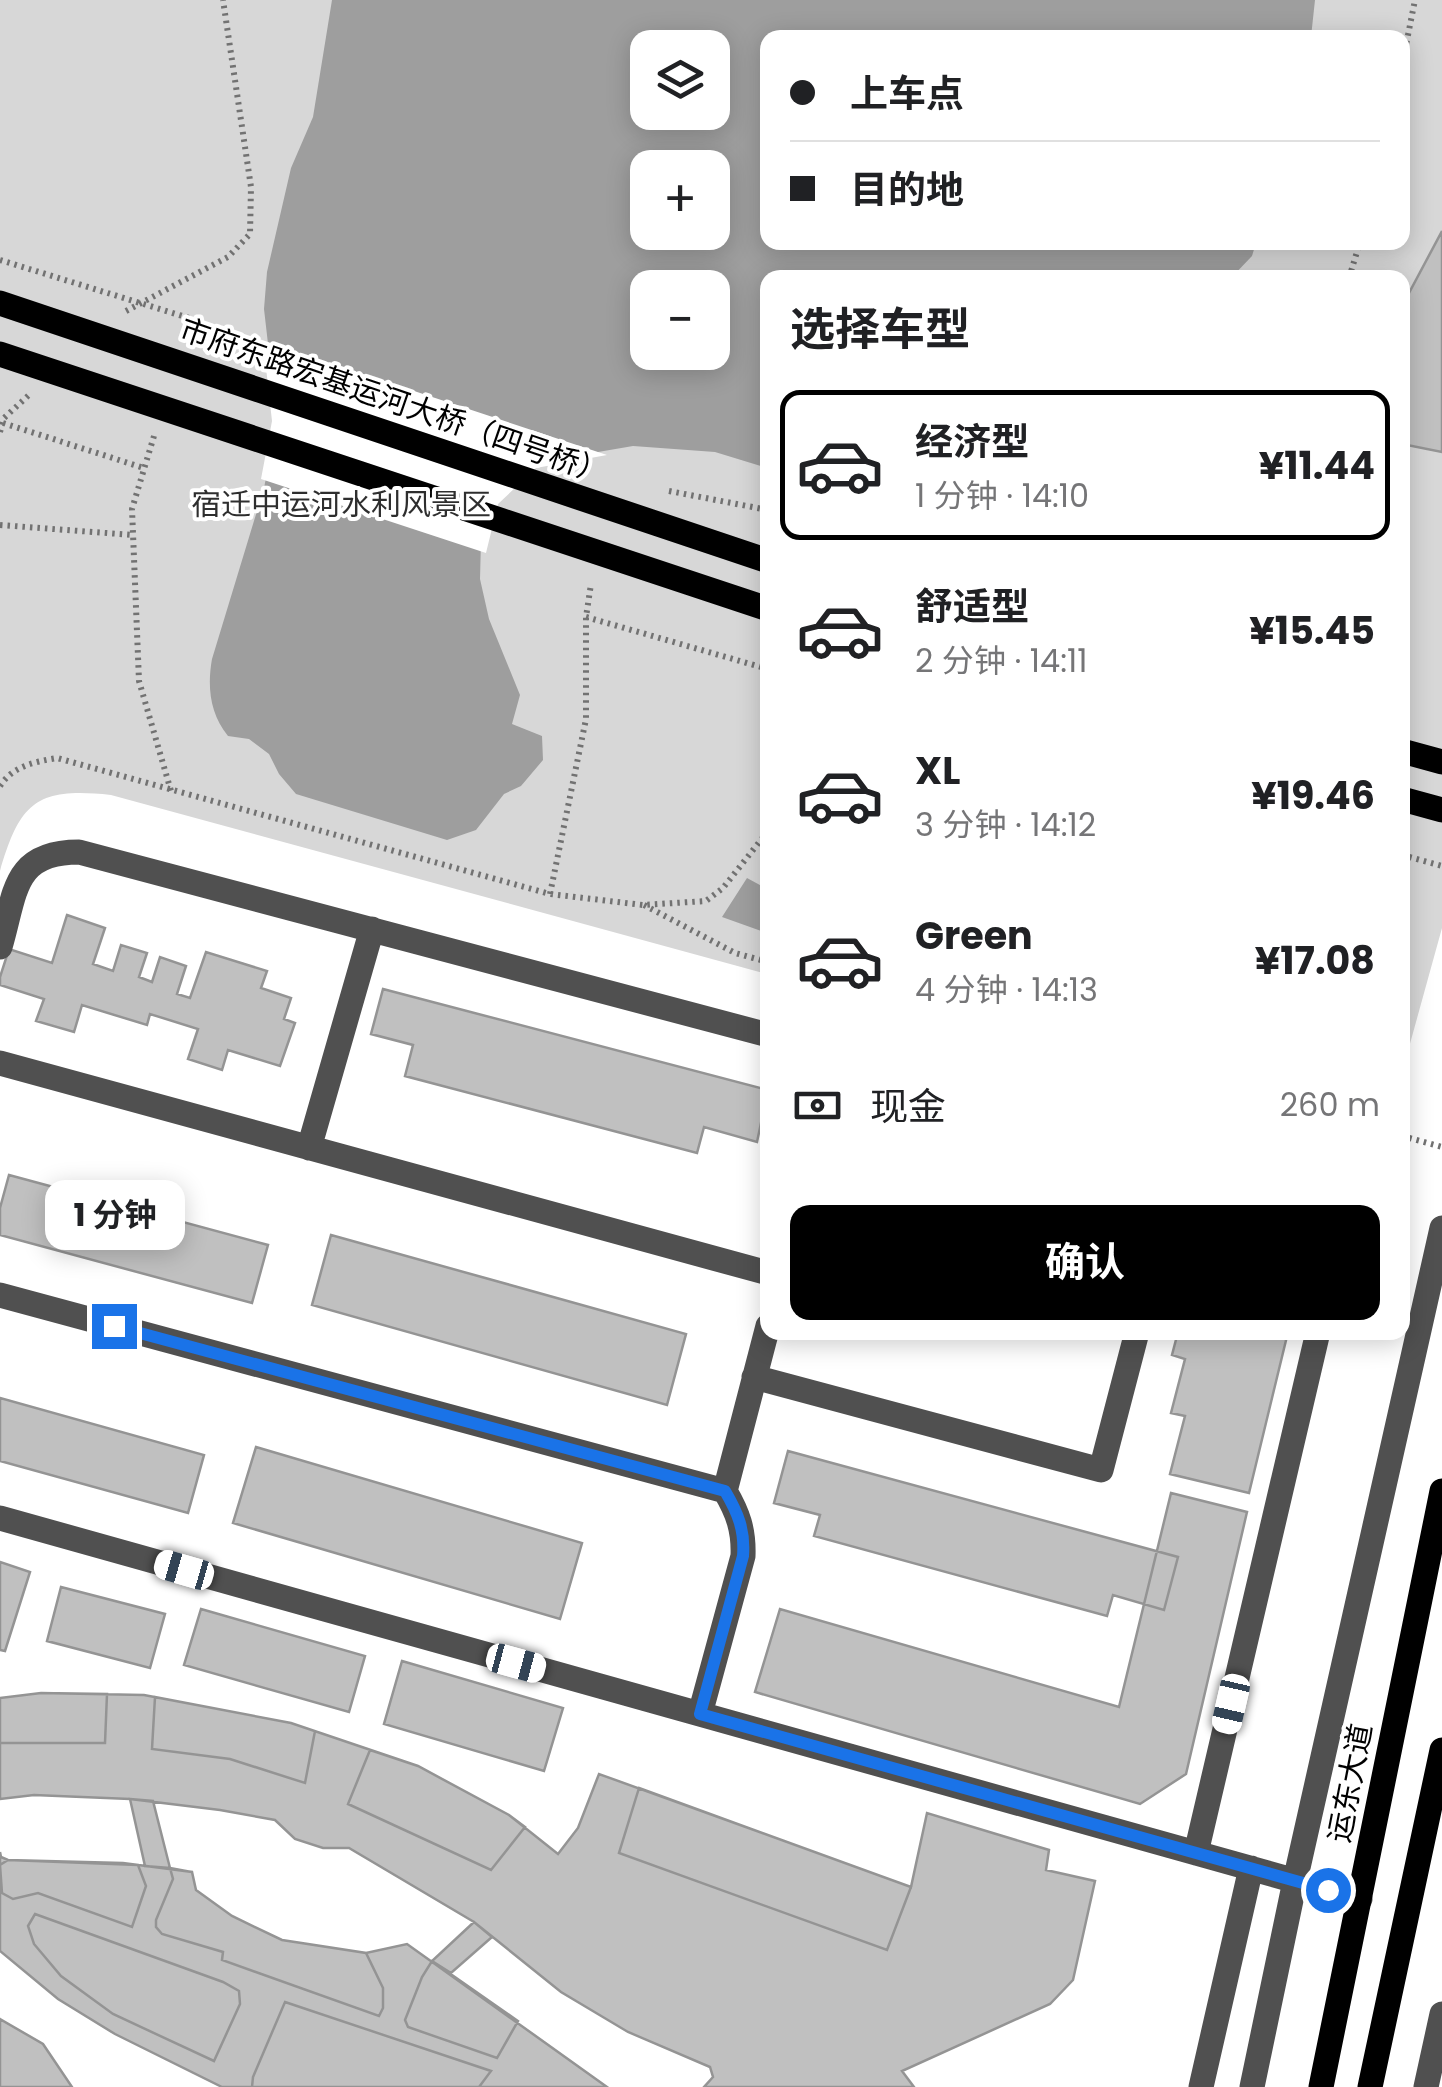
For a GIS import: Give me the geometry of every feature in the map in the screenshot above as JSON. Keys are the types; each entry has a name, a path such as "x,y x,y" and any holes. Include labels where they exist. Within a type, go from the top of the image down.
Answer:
{"main road":[{"name":"市府东路宏基运河大桥（四号桥）","path":"0,304 760,558"},
{"path":"0,354 760,607"},
{"path":"1410,753 1442,762"},
{"path":"1410,801 1442,810"},
{"name":"运东大道","path":"1321,2087 1442,1491"},
{"path":"1370,2087 1442,1750"}],"lane":[{"path":"0,947 20,879 34,860 54,852 96,854 760,1033"},
{"path":"309,1148 372,929"},
{"path":"0,1064 760,1271"},
{"path":"1252,2087 1442,1228"},
{"path":"0,1295 725,1491 740,1516 743,1556 700,1714"},
{"path":"725,1491 764,1340"},
{"path":"754,1377 1101,1470 1135,1340"},
{"path":"1196,1853 1316,1340"},
{"path":"0,1518 1360,1899"},
{"path":"1201,2087 1252,1868"},
{"path":"1426,2087 1442,2014"}],"path":[{"path":"1409,30 1415,0"},
{"path":"122,315 228,257 250,234 251,187 220,2"},
{"path":"0,260 189,318 184,337"},
{"path":"0,432 4,418 42,382"},
{"path":"0,422 144,468"},
{"path":"156,431 132,509 139,680 172,792"},
{"path":"662,489 760,508"},
{"path":"0,525 133,535"},
{"path":"550,894 586,720 586,617 592,582"},
{"path":"586,617 760,667"},
{"path":"0,786 6,777 28,763 57,758 550,894 643,905 706,901 723,888 760,841"},
{"path":"1410,857 1442,866"},
{"path":"643,905 735,954 760,960"},
{"path":"1410,1138 1442,1147"}],"green space":[{"name":"宿迁中运河水利风景区","path":"0,0 1442,0 1442,928 1410,1044 1410,270 760,270 760,972 111,795 49,797 35,804 15,829 0,871"}],"shaded area":[{"path":"332,0 1315,0 1312,30 760,30 760,250 1254,250 1252,256 1239,270 760,270 760,466 715,452 633,446 534,463 494,501 481,540 480,579 489,619 520,695 512,724 542,736 543,760 521,786 504,794 476,830 447,840 296,794 269,754 249,739 228,736 217,719 211,700 212,659 264,488 277,422 264,309 267,272 291,168 313,117"},
{"path":"747,878 760,885 760,931 722,917"}],"pier":[{"path":"263,341 607,455 536,468 498,504 486,553 261,479 272,421"}],"building":[{"path":"1442,231 1442,452 1410,446 1410,291"},
{"path":"67,915 105,928 93,964 113,971 121,945 147,953 139,977 152,982 160,957 186,966 177,994 190,998 206,952 267,971 261,988 291,998 284,1019 295,1023 280,1066 228,1050 222,1070 188,1059 198,1029 150,1014 147,1025 82,1005 74,1032 36,1021 44,999 0,985 0,977 9,949 52,963"},
{"path":"383,989 760,1088 757,1142 704,1127 697,1153 405,1076 413,1045 371,1034"},
{"path":"9,1175 268,1245 252,1303 0,1235 0,1208"},
{"path":"331,1235 686,1334 667,1405 312,1305"},
{"path":"1176,1340 1286,1340 1249,1493 1170,1474 1185,1416 1171,1413 1185,1359 1172,1355"},
{"path":"0,1398 204,1455 188,1513 0,1461"},
{"path":"256,1447 582,1543 560,1619 233,1523"},
{"path":"788,1451 1178,1557 1164,1610 1113,1595 1107,1616 814,1536 820,1515 774,1503"},
{"path":"1171,1493 1247,1512 1186,1774 1140,1804 755,1692 780,1609 1119,1707"},
{"path":"0,1562 30,1572 5,1651 0,1650"},
{"path":"61,1587 165,1614 150,1668 47,1641"},
{"path":"201,1609 365,1656 349,1712 184,1665"},
{"path":"402,1661 563,1708 544,1771 384,1724"},
{"path":"41,1693 144,1695 291,1723 418,1766 509,1815 558,1854 578,1828 599,1774 911,1887 927,1813 1049,1850 1046,1870 1095,1881 1073,1980 1050,2004 902,2071 914,2087 704,2087 713,2077 710,2067 628,2032 561,1992 474,1922 349,1848 323,1848 295,1839 275,1820 220,1810 130,1799 34,1795 0,1799 0,1698"},
{"path":"41,1693 107,1694 105,1743 0,1743 0,1698"},
{"path":"155,1697 315,1731 305,1783 230,1759 152,1749"},
{"path":"370,1750 418,1766 525,1827 491,1870 348,1804"},
{"path":"639,1788 911,1887 887,1950 619,1853"},
{"path":"130,1799 153,1801 170,1868 145,1866"},
{"path":"0,1852 8,1860 123,1863 192,1872 196,1890 232,1916 282,1940 366,1953 407,1944 607,2087 222,2087 115,2034 58,1999 0,1951"},
{"path":"8,1860 138,1865 146,1886 132,1927 38,1893 13,1899 2,1893 0,1865"},
{"path":"170,1868 192,1872 196,1890 232,1916 282,1940 366,1953 383,1988 379,2016 222,1960 223,1952 162,1934 156,1920 173,1879"},
{"path":"35,1914 239,1991 240,2004 214,2061 113,2014 61,1976 34,1944 28,1926"},
{"path":"474,1922 492,1937 451,1973 432,1961"},
{"path":"432,1961 518,2021 497,2058 408,2027 405,2020"},
{"path":"285,2002 491,2071 479,2087 252,2087"},
{"path":"0,2019 43,2044 72,2087 0,2087"}],"route":[{"path":"114,1326 725,1491 740,1516 743,1556 700,1714 1328,1890"}]}
